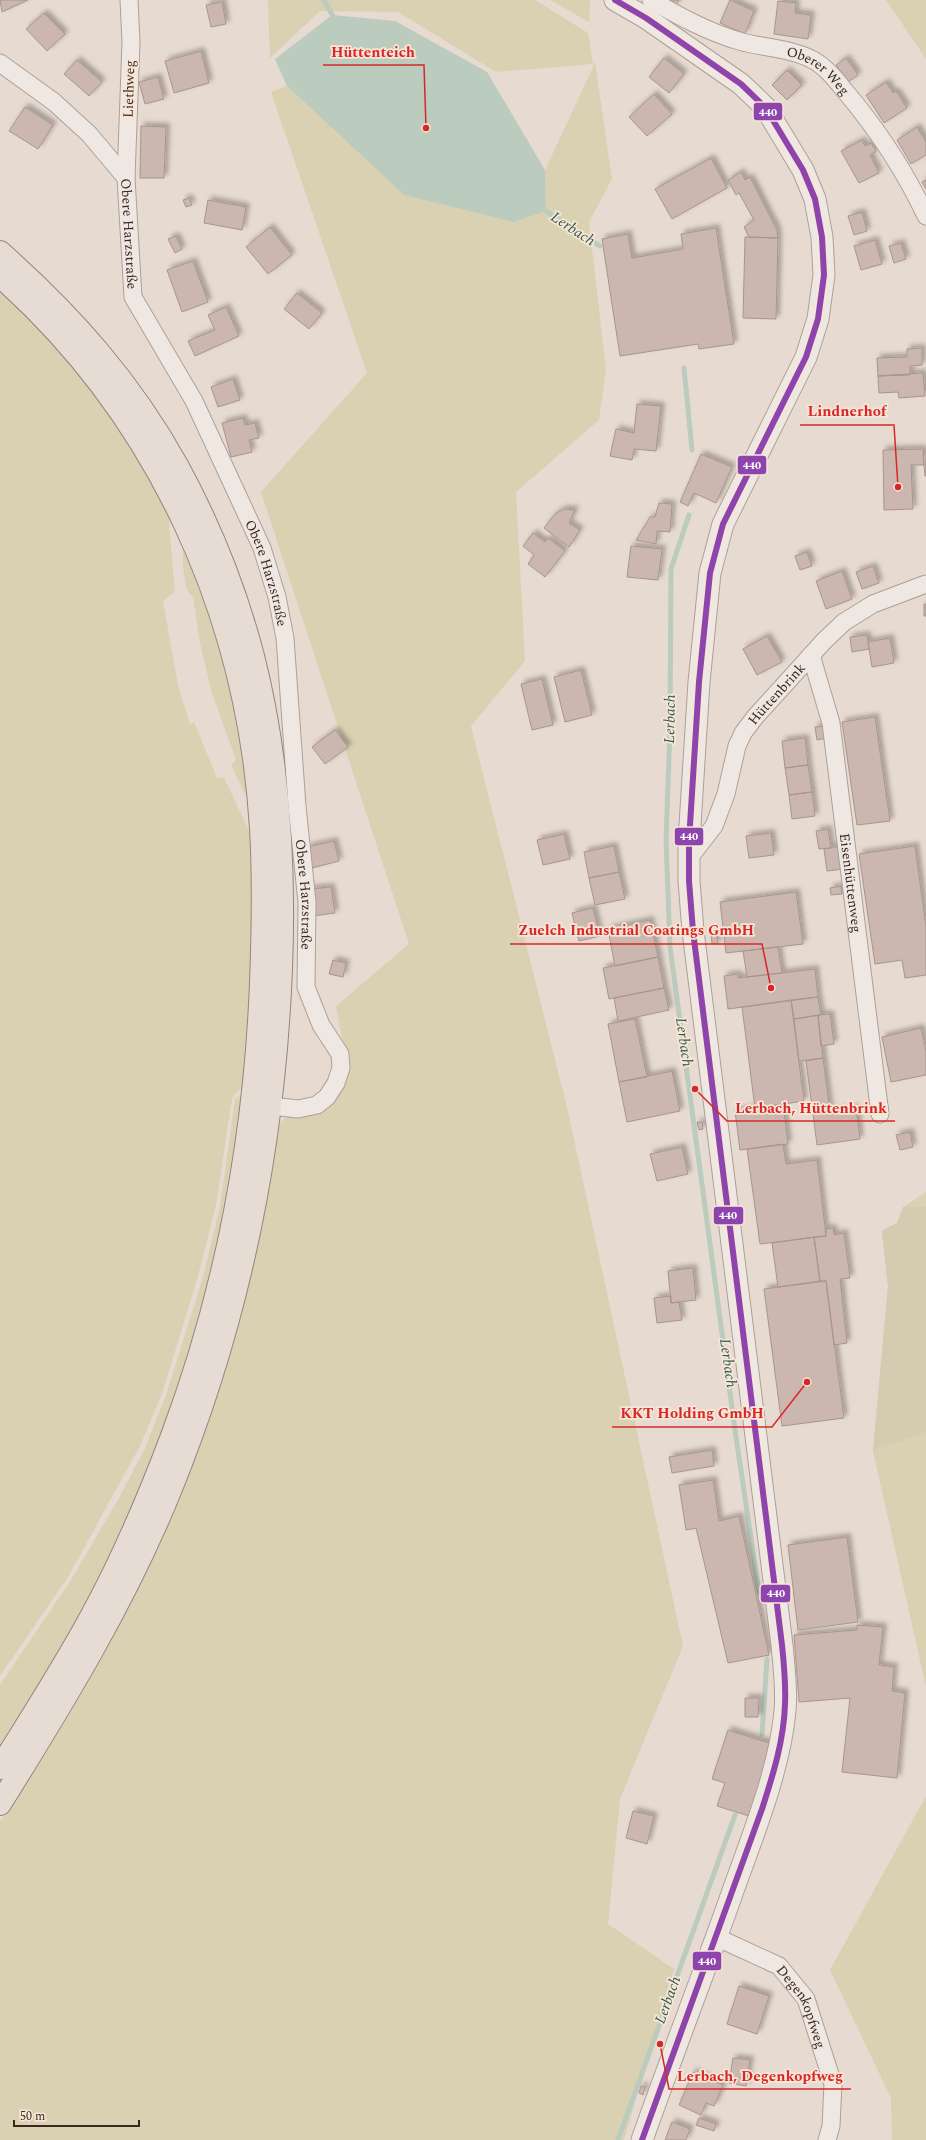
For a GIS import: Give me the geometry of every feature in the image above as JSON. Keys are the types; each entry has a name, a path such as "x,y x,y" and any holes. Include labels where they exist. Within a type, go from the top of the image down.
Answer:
{"main road":[{"path":"0,252 44,292 78,326 125,384 178,468 216,548 244,627 258,679 268,732 279,824 282,937 279,1021 271,1106 253,1215 222,1343 202,1407 170,1491 110,1621 80,1675 0,1804"},
{"path":"0,276 48,322 99,380 144,446 184,519 214,595 240,684 257,794 263,889 260,1013 253,1091 234,1215 203,1339 172,1437 136,1525 94,1611 68,1657 0,1768"}],"street":[{"name":"Liethweg","path":"126,178 131,42 129,0"},
{"path":"615,0 646,18 741,84 765,107 803,170 816,199 822,237 823,282 818,319 808,351 789,394 723,524 710,573 700,682 688,881 786,1685 781,1736 773,1772 716,1937 642,2140"},
{"name":"Oberer Weg","path":"651,0 717,34 754,45 805,56 820,65 838,83 866,118 904,174 926,216"},
{"name":"Obere Harzstraße","path":"0,63 54,102 88,134 126,178 133,297 194,401 262,548 277,597 285,638 295,784 306,902 306,987 321,1025 340,1054 341,1068 336,1083 330,1092 317,1105 298,1109 271,1106"},
{"name":"Hüttenbrink","path":"689,858 708,835 722,807 738,746 743,733 755,717 824,641 853,616 884,599 926,584"},
{"name":"Eisenhüttenweg","path":"811,655 831,723 880,1114"},
{"name":"Degenkopfweg","path":"716,1937 779,1966 806,1999 833,2084 831,2126 827,2140"}],"shaded area":[{"path":"268,0 535,0 588,33 593,64 496,72 398,12 320,11 270,58"},
{"path":"550,0 590,0 589,22"},
{"path":"886,0 926,0 926,59"},
{"path":"332,15 395,21 487,72 545,170 546,211 514,222 404,195 287,86 275,59"},
{"path":"595,63 612,179 589,222 606,370 599,420 516,492 525,661 471,726 567,1107 683,1646 620,1799 608,1924 674,1969 624,2140 0,2140 0,1822 45,1750 278,1125 281,1121 288,1117 310,1114 345,1054 336,1006 409,944 261,492 367,373 271,92 287,86 404,195 546,211 545,170"},
{"path":"0,288 26,311 119,421 170,516 169,525 175,592 163,601 178,685 190,725 194,722 217,778 224,778 253,839 251,1023 243,1089 237,1091 232,1099 216,1205 198,1276 162,1394 140,1446 68,1577 0,1676"},
{"path":"184,544 191,559 225,663 241,739 249,802 231,765 236,760 211,690 200,643 193,597 187,590 185,580 183,560"},
{"path":"245,1092 225,1213 194,1337 163,1433 127,1521 85,1609 0,1751 0,1685 71,1580 119,1498 145,1448 166,1395 203,1277 220,1207 235,1099"},
{"path":"926,1192 926,1687 873,1451 888,1287 882,1231 897,1223 903,1207"},
{"path":"903,1207 926,1207 926,1432 873,1451 888,1287 882,1231 897,1223"},
{"path":"926,1796 926,2140 892,2140 891,2098 830,1970"}],"building":[{"path":"0,0 28,0 2,12"},
{"path":"666,0 679,0 675,6"},
{"path":"730,0 754,11 745,34 720,23"},
{"path":"778,1 796,3 795,13 811,15 808,39 774,34"},
{"path":"222,2 226,24 211,27 206,5"},
{"path":"44,13 65,34 47,51 26,29"},
{"path":"201,51 209,83 174,93 165,61"},
{"path":"664,58 684,74 669,93 649,77"},
{"path":"846,58 858,75 848,82 836,65"},
{"path":"77,60 102,82 89,96 64,74"},
{"path":"787,70 802,85 787,100 772,85"},
{"path":"158,77 164,99 145,104 139,82"},
{"path":"886,82 893,93 896,91 907,108 884,123 866,95"},
{"path":"654,94 672,114 647,136 629,117"},
{"path":"25,107 53,125 38,149 9,131"},
{"path":"141,126 166,127 164,178 140,178"},
{"path":"917,127 926,142 926,155 911,164 897,140"},
{"path":"862,140 865,146 871,143 876,151 870,155 879,173 859,183 841,151"},
{"path":"711,158 727,188 672,219 655,189"},
{"path":"741,172 745,180 750,177 777,230 778,238 749,237 744,227 754,220 739,193 736,195 728,180"},
{"path":"926,180 926,189 922,182"},
{"path":"189,198 192,205 186,207 183,200"},
{"path":"208,200 246,207 242,230 204,223"},
{"path":"862,212 867,231 854,235 848,216"},
{"path":"270,227 292,255 268,274 246,247"},
{"path":"716,228 734,344 699,349 698,344 620,356 602,239 628,234 632,258 683,249 681,234"},
{"path":"176,236 182,249 175,253 168,239"},
{"path":"745,237 778,238 776,319 743,318"},
{"path":"875,240 882,264 861,270 854,246"},
{"path":"901,243 906,259 894,263 889,246"},
{"path":"193,261 208,302 182,312 167,270"},
{"path":"297,293 322,313 309,329 284,309"},
{"path":"226,307 239,336 195,356 188,341 215,330 208,315"},
{"path":"922,348 922,365 910,366 910,375 878,376 877,358 907,357 907,349"},
{"path":"923,373 925,396 899,398 898,392 879,393 878,376"},
{"path":"233,379 240,400 218,407 211,387"},
{"path":"637,404 661,406 656,451 634,449 632,460 610,456 616,429 634,433"},
{"path":"243,418 245,425 255,423 259,438 249,440 252,452 231,457 222,423"},
{"path":"923,449 924,465 911,465 913,509 884,510 883,450"},
{"path":"701,454 732,467 716,503 694,493 688,506 680,502"},
{"path":"923,454 926,454 926,476 925,476"},
{"path":"659,503 672,504 670,532 657,531 656,544 636,540 650,517 655,517"},
{"path":"564,509 575,510 569,523 580,530 569,547 544,528 555,514"},
{"path":"533,533 545,542 548,538 565,551 545,577 528,564 534,555 523,546"},
{"path":"631,546 662,549 658,580 627,577"},
{"path":"807,552 812,566 800,570 795,556"},
{"path":"873,566 879,583 862,589 856,572"},
{"path":"842,571 852,599 826,609 816,581"},
{"path":"924,604 926,604 926,616 924,616"},
{"path":"867,635 869,649 852,652 850,637"},
{"path":"767,636 782,662 757,675 743,649"},
{"path":"890,638 894,663 872,667 868,642"},
{"path":"581,670 592,715 565,722 554,677"},
{"path":"542,679 553,725 532,730 521,684"},
{"path":"875,717 890,821 857,825 842,722"},
{"path":"825,726 827,738 817,740 815,727"},
{"path":"335,730 348,747 325,764 312,747"},
{"path":"805,738 808,765 785,768 782,741"},
{"path":"808,765 812,792 789,795 785,768"},
{"path":"812,792 815,816 792,819 789,795"},
{"path":"828,829 831,848 819,849 816,831"},
{"path":"771,833 774,855 749,858 746,836"},
{"path":"564,834 570,859 543,865 537,840"},
{"path":"334,841 339,861 312,868 307,847"},
{"path":"614,846 619,872 589,878 584,852"},
{"path":"840,846 843,869 827,871 824,849"},
{"path":"915,846 926,927 926,975 905,978 902,960 875,964 859,854"},
{"path":"619,872 625,899 595,905 589,878"},
{"path":"841,886 842,894 831,895 830,888"},
{"path":"331,887 335,913 313,916 310,889"},
{"path":"796,892 803,944 726,953 720,902"},
{"path":"593,908 600,936 579,941 572,913"},
{"path":"650,920 658,957 615,966 608,929"},
{"path":"711,933 717,933 718,944 712,944"},
{"path":"778,947 782,973 747,977 743,951"},
{"path":"658,957 664,988 609,999 603,968"},
{"path":"333,960 346,963 343,977 329,974"},
{"path":"815,969 818,997 728,1009 724,976 738,974 738,978"},
{"path":"664,988 669,1010 618,1021 614,998"},
{"path":"818,997 821,1015 794,1019 791,1000"},
{"path":"791,1000 804,1101 755,1108 742,1007"},
{"path":"830,1014 834,1044 821,1046 818,1015"},
{"path":"818,1015 823,1058 799,1061 794,1019"},
{"path":"635,1019 647,1077 619,1082 608,1024"},
{"path":"921,1028 926,1051 926,1075 891,1082 882,1037"},
{"path":"823,1058 830,1112 813,1114 806,1061"},
{"path":"672,1071 680,1111 627,1122 619,1082"},
{"path":"783,1104 788,1144 740,1150 735,1111"},
{"path":"856,1108 860,1139 817,1145 813,1114"},
{"path":"697,1122 702,1122 703,1129 699,1130"},
{"path":"910,1132 913,1147 900,1150 896,1135"},
{"path":"783,1144 786,1164 817,1160 826,1236 760,1244 747,1149"},
{"path":"682,1147 688,1174 657,1181 650,1154"},
{"path":"833,1228 834,1235 844,1233 850,1278 840,1279 847,1343 834,1345 826,1281 820,1281 814,1237 826,1236 826,1229"},
{"path":"814,1237 820,1281 778,1287 772,1243"},
{"path":"693,1268 696,1300 671,1303 668,1271"},
{"path":"826,1281 844,1418 782,1426 764,1289"},
{"path":"671,1296 671,1303 679,1302 682,1320 657,1323 654,1298"},
{"path":"712,1450 714,1466 672,1473 669,1457"},
{"path":"713,1480 719,1521 739,1516 769,1655 728,1663 696,1528 686,1530 679,1485"},
{"path":"847,1537 858,1622 798,1630 788,1545"},
{"path":"857,1625 883,1627 879,1665 894,1667 892,1691 905,1693 897,1778 842,1772 850,1698 799,1702 794,1635 857,1630"},
{"path":"745,1698 759,1698 758,1717 745,1717"},
{"path":"728,1730 772,1744 749,1816 717,1806 725,1783 712,1779"},
{"path":"633,1811 654,1816 647,1844 626,1838"},
{"path":"739,1986 769,1996 757,2034 727,2024"},
{"path":"733,2058 750,2060 746,2086 729,2083"},
{"path":"693,2072 723,2085 714,2106 706,2103 701,2115 679,2105"},
{"path":"641,2086 645,2087 643,2095 639,2093"},
{"path":"699,2118 716,2124 714,2131 696,2125"},
{"path":"672,2122 690,2129 686,2140 665,2140"}],"waterway":[{"name":"Lerbach","path":"324,0 335,20"},
{"name":"Lerbach","path":"541,208 600,246"},
{"name":"Lerbach","path":"684,368 692,450"},
{"name":"Lerbach","path":"689,515 671,569 670,729 666,840 670,947 736,1437 759,1592"},
{"name":"Lerbach","path":"762,1734 767,1659"},
{"name":"Lerbach","path":"618,2140 735,1815"}],"transit line":[{"name":"440","path":"615,0 646,18 741,84 765,107 803,170 815,199 822,237 824,275 818,319 806,357 723,524 710,573 699,682 689,841 689,881 693,931 782,1645 785,1682 783,1731 762,1809 642,2140"}],"place":[{"name":"Hüttenteich","path":"426,128"},
{"name":"Lindnerhof","path":"898,487"},
{"name":"Zuelch Industrial Coatings GmbH","path":"771,988"},
{"name":"Lerbach, Hüttenbrink","path":"695,1089"},
{"name":"KKT Holding GmbH","path":"807,1382"},
{"name":"Lerbach, Degenkopfweg","path":"660,2044"}]}
